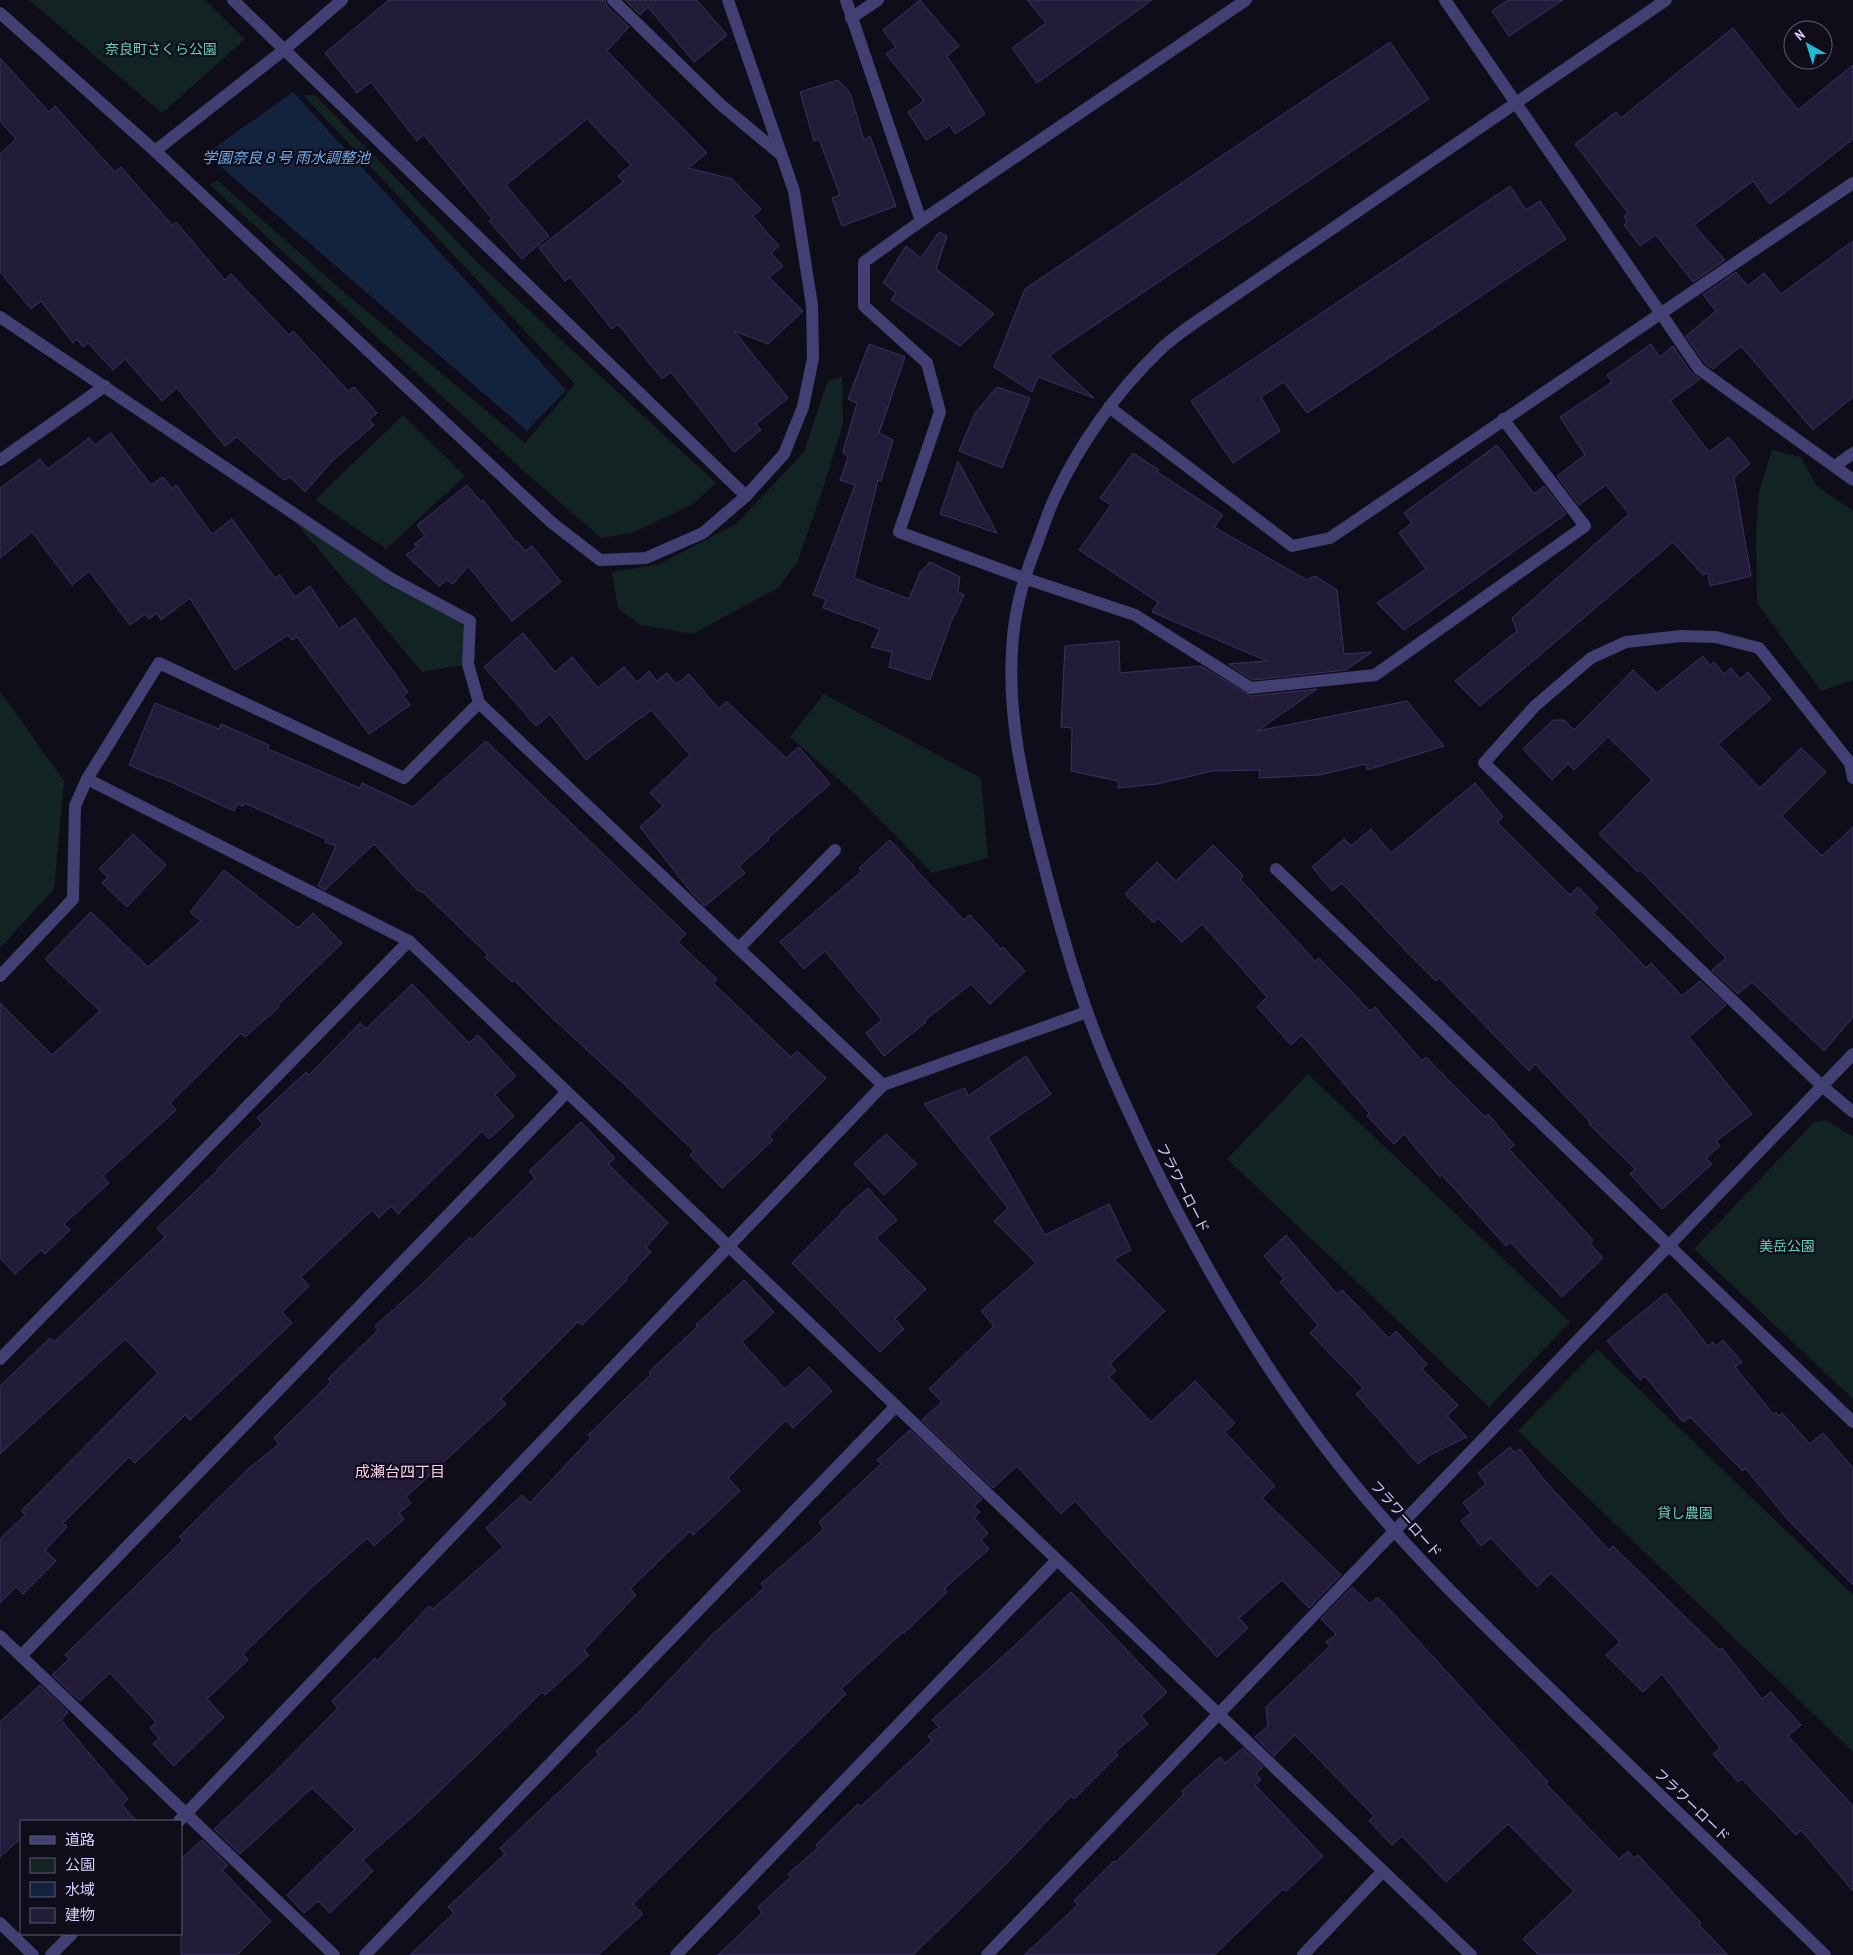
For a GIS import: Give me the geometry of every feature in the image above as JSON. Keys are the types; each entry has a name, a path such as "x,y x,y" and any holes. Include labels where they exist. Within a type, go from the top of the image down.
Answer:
{"street":[{"path":"233,0 746,496"},
{"path":"155,151 284,50 342,0"},
{"path":"613,0 720,104 780,154"},
{"path":"0,13 155,151 550,522 600,560 646,558 703,533 746,496 784,454 803,407 813,358 812,305 794,191 728,0"},
{"path":"846,0 921,221"},
{"path":"851,18 878,0"},
{"path":"1246,0 921,221 864,262 864,306 927,363 940,412 899,532 1024,578 1135,615 1252,688 1375,675 1585,526 1503,419"},
{"path":"1444,0 1516,102 1659,314 1699,369 1853,480"},
{"name":"フラワーロード","path":"1666,0 1215,309 1160,349 1109,407 1082,448 1055,496 1024,578 1014,621 1011,670 1015,734 1022,776 1037,840 1087,1012 1133,1122 1171,1202 1224,1297 1288,1396 1339,1465 1394,1531 1488,1628 1826,1955"},
{"path":"1109,407 1292,546 1330,538 1853,183"},
{"path":"0,317 390,578 470,621 468,664 479,703 883,1086"},
{"path":"0,460 104,386"},
{"path":"1835,466 1853,453"},
{"path":"1853,778 1850,763 1759,648 1716,637 1681,636 1626,642 1591,658 1535,706 1484,763 1822,1086 1853,1112"},
{"path":"0,976 73,899 75,806 87,779 160,663 404,778 479,703"},
{"path":"87,779 409,941 1471,1955"},
{"path":"739,948 835,850"},
{"path":"1276,869 1853,1422"},
{"path":"0,1359 409,941"},
{"path":"183,1818 883,1086 1087,1012"},
{"path":"987,1955 1853,1054"},
{"path":"21,1656 567,1092"},
{"path":"365,1955 896,1406"},
{"path":"676,1955 1057,1560"},
{"path":"0,1636 183,1818 334,1955"},
{"path":"1303,1955 1383,1871"},
{"path":"0,1923 33,1955"},
{"path":"51,1955 71,1935"}],"green space":[{"name":"奈良町さくら公園","path":"29,0 205,0 245,39 162,113"},
{"path":"303,95 315,95 480,265 716,483 692,505 632,533 601,538 525,472 210,185 217,180 345,293 525,443 575,384"},
{"path":"842,377 843,424 798,561 778,588 692,634 641,625 618,609 612,572 659,564 736,524 804,452 828,380"},
{"path":"403,415 465,476 386,549 315,500"},
{"path":"1772,450 1801,457 1816,485 1853,511 1853,680 1821,691 1757,603 1756,531 1759,492"},
{"path":"282,506 470,621 468,664 422,672"},
{"path":"0,691 64,781 54,889 0,948"},
{"path":"824,694 981,778 988,858 932,873 852,791 790,737"},
{"path":"1308,1074 1570,1322 1489,1407 1227,1159"},
{"name":"美岳公園","path":"1826,1120 1853,1137 1853,1399 1694,1249 1814,1122"},
{"name":"貸し農園","path":"1597,1349 1853,1595 1853,1752 1518,1431"}],"water":[{"name":"学園奈良８号 雨水調整池","path":"293,92 566,390 527,431 206,154"}],"building":[{"path":"389,0 605,0 607,6 629,27 607,51 707,153 688,168 732,179 761,209 753,216 779,246 771,253 783,266 769,277 803,311 768,344 734,331 788,398 756,424 761,430 734,452 671,372 662,379 618,324 612,329 570,277 565,281 539,248 623,182 618,176 631,165 587,119 506,185 549,236 522,259 489,221 492,219 424,135 417,141 371,82 357,93 325,53"},
{"path":"625,0 697,0 727,35 694,62 648,7 640,15"},
{"path":"920,0 959,46 947,56 985,114 955,134 950,125 926,140 908,112 924,101 886,54 896,47 883,30"},
{"path":"1027,0 1152,0 1037,83 1012,48 1046,23"},
{"path":"1508,0 1563,0 1509,36 1492,11"},
{"path":"1733,28 1798,110 1853,65 1853,139 1770,204 1753,181 1694,225 1725,260 1693,282 1656,235 1640,246 1624,225 1627,222 1624,216 1628,213 1575,144 1616,112 1621,118"},
{"path":"1390,42 1429,99 1049,356 1094,398 1038,377 1032,392 994,367 1025,289"},
{"path":"0,58 49,112 55,106 115,172 121,167 172,225 176,222 225,280 231,274 289,335 293,331 348,391 354,387 377,413 369,420 374,425 332,461 305,492 290,477 284,480 237,437 225,446 177,388 162,401 125,359 113,370 88,343 83,347 77,339 73,343 41,301 31,309 0,272 0,154 16,139 0,121"},
{"path":"838,80 850,93 864,140 870,136 896,206 842,226 832,198 840,195 819,139 814,141 800,92"},
{"path":"1510,186 1526,210 1540,201 1566,239 1307,413 1284,382 1261,397 1280,431 1233,463 1191,401"},
{"path":"939,232 947,236 936,269 994,314 960,346 891,300 896,293 883,283 906,246 921,258"},
{"path":"1853,241 1853,397 1813,430 1741,346 1713,369 1705,363 1686,336 1716,311 1703,295 1736,272 1748,286 1764,273 1781,294"},
{"path":"869,344 905,357 879,433 893,440 881,481 878,480 854,578 909,599 920,572 930,562 960,577 958,592 964,595 951,622 930,680 889,667 892,652 871,647 880,629 823,608 826,599 813,595 855,485 840,480 848,458 843,452 857,403 848,399"},
{"path":"1651,344 1660,357 1673,346 1692,374 1700,379 1670,401 1709,452 1729,437 1750,464 1734,477 1751,576 1710,586 1708,573 1703,575 1673,542 1480,706 1455,681 1517,631 1512,618 1629,514 1606,485 1579,505 1557,476 1585,455 1560,417 1612,382 1607,375"},
{"path":"997,387 1030,398 1002,468 959,451 975,413"},
{"path":"111,433 151,485 163,477 172,489 176,485 212,534 232,519 275,578 280,575 295,597 310,586 339,629 355,618 408,692 403,696 410,705 369,734 297,637 292,640 288,635 235,670 190,598 161,620 157,613 149,619 145,614 130,625 89,571 72,585 32,532 0,558 0,488 40,459 48,469 89,438 95,445"},
{"path":"1497,445 1534,494 1544,486 1566,514 1404,630 1377,603 1426,569 1399,533 1412,523 1404,513"},
{"path":"1133,453 1159,470 1157,472 1223,515 1214,527 1307,580 1315,576 1337,590 1344,654 1372,652 1346,670 1253,680 1228,664 1267,661 1152,612 1158,602 1079,550 1111,505 1100,498"},
{"path":"958,461 997,533 940,514"},
{"path":"467,485 481,502 483,500 516,542 525,551 532,546 561,582 512,621 468,566 453,584 447,580 439,586 406,555 417,547 414,544 425,536 417,525"},
{"path":"523,633 555,672 572,657 598,688 624,667 637,682 649,671 657,681 667,673 676,684 689,674 719,709 726,701 786,758 799,747 830,784 739,866 745,873 705,906 691,892 640,827 663,806 650,793 690,755 651,710 586,760 550,714 536,726 484,667"},
{"path":"1119,641 1120,673 1201,666 1251,696 1317,689 1257,731 1407,701 1444,746 1367,770 1366,764 1319,775 1259,778 1260,770 1212,771 1157,784 1118,788 1118,781 1071,771 1072,728 1061,727 1065,646"},
{"path":"1703,656 1710,665 1714,662 1724,674 1731,668 1740,679 1748,672 1771,699 1718,744 1760,788 1801,748 1826,772 1782,816 1822,856 1853,827 1853,1017 1824,1051 1752,982 1738,994 1712,970 1726,958 1640,870 1638,872 1599,834 1652,780 1608,737 1574,770 1568,764 1552,780 1523,749 1553,720 1564,720 1574,730 1633,670 1657,693"},
{"path":"155,703 219,729 221,724 269,745 268,749 360,788 362,783 413,807 486,741 686,934 678,942 717,979 713,983 791,1057 797,1051 826,1078 769,1136 773,1140 722,1188 690,1155 694,1151 514,980 512,982 485,957 488,955 424,893 417,890 374,844 325,890 318,886 336,846 325,842 326,839 244,803 243,806 237,804 234,811 129,765"},
{"path":"1475,783 1503,817 1497,822 1570,895 1578,887 1598,908 1593,912 1646,968 1651,963 1682,996 1700,981 1726,1005 1689,1037 1752,1114 1716,1141 1720,1146 1706,1158 1712,1164 1662,1209 1630,1174 1635,1169 1589,1124 1591,1123 1535,1064 1529,1071 1439,978 1436,981 1404,949 1342,883 1332,891 1312,867 1344,839 1351,846 1371,829 1391,853"},
{"path":"133,834 166,865 127,907 102,883 108,877 99,869"},
{"path":"890,840 964,920 970,915 1001,949 1003,947 1025,971 990,1004 971,984 884,1056 866,1033 882,1020 825,951 804,969 780,942 862,871 859,868"},
{"path":"1213,845 1243,875 1240,879 1315,961 1319,958 1370,1011 1375,1007 1422,1061 1426,1057 1485,1117 1488,1114 1514,1145 1509,1149 1593,1240 1590,1243 1603,1258 1562,1297 1510,1242 1506,1246 1442,1175 1440,1177 1404,1134 1394,1144 1367,1116 1369,1113 1302,1035 1291,1045 1257,1007 1267,997 1202,924 1182,942 1158,918 1154,923 1125,894 1157,862 1176,881"},
{"path":"224,870 298,928 313,913 342,943 278,1005 279,1007 245,1037 241,1033 170,1103 176,1110 103,1176 109,1183 64,1224 70,1230 45,1254 41,1250 15,1274 0,1258 0,1003 52,1055 100,1011 45,959 91,912 148,967 201,921 190,912"},
{"path":"412,984 469,1043 478,1035 516,1076 495,1095 514,1116 489,1139 482,1131 398,1214 391,1206 379,1218 372,1210 301,1277 309,1286 282,1312 292,1323 190,1420 185,1415 135,1463 129,1457 63,1523 67,1527 45,1550 56,1561 23,1594 16,1587 0,1603 0,1539 25,1515 21,1511 158,1373 125,1339 0,1454 0,1386 50,1338 54,1342 165,1237 157,1228 263,1124 257,1118 306,1072 309,1075 360,1023 366,1029"},
{"path":"1026,1056 1051,1094 988,1137 1045,1235 1109,1204 1131,1250 1114,1259 1165,1311 1110,1364 1116,1371 1109,1377 1151,1422 1195,1381 1235,1423 1225,1432 1275,1486 1262,1498 1341,1575 1309,1608 1282,1580 1239,1618 1248,1628 1217,1657 1075,1501 1061,1514 1017,1466 993,1488 922,1420 942,1402 929,1389 994,1326 981,1311 1036,1263 994,1221 1008,1208 924,1104 965,1088 968,1096"},
{"path":"581,1122 615,1158 608,1164 668,1223 646,1247 651,1252 626,1278 627,1280 582,1325 578,1322 501,1399 506,1404 406,1497 411,1503 399,1513 404,1519 374,1546 367,1538 309,1590 243,1654 248,1660 207,1699 224,1717 174,1766 153,1744 159,1738 150,1728 156,1722 110,1673 80,1701 52,1675 69,1659 65,1655 183,1540 179,1537 248,1469 279,1444 274,1438 331,1382 328,1379 378,1330 375,1326 421,1285 470,1237 472,1240 535,1178 529,1171"},
{"path":"886,1134 917,1164 884,1195 854,1164"},
{"path":"868,1188 897,1220 876,1238 926,1289 895,1319 904,1329 880,1352 792,1263 841,1212"},
{"path":"1286,1235 1337,1294 1342,1290 1389,1338 1396,1331 1427,1364 1422,1369 1458,1405 1447,1416 1467,1437 1430,1455 1418,1464 1356,1394 1363,1388 1310,1333 1318,1325 1280,1282 1284,1279 1264,1256"},
{"path":"744,1280 774,1312 742,1342 785,1389 809,1367 832,1391 793,1428 786,1420 728,1478 740,1491 693,1535 690,1531 630,1589 636,1595 584,1650 589,1655 545,1695 542,1692 417,1813 363,1860 373,1871 330,1913 318,1901 304,1913 287,1895 355,1829 312,1788 240,1854 214,1829 275,1772 338,1708 332,1701 375,1658 377,1661 429,1606 433,1609 503,1547 486,1528 522,1495 530,1503 591,1438 588,1435 651,1374 649,1372 698,1326 696,1325"},
{"path":"1666,1293 1708,1346 1713,1342 1716,1346 1723,1340 1742,1362 1735,1367 1774,1415 1776,1412 1779,1416 1782,1413 1810,1444 1823,1433 1853,1468 1853,1585 1790,1522 1745,1468 1743,1471 1690,1417 1683,1422 1645,1376 1640,1380 1607,1341"},
{"path":"910,1430 982,1499 974,1506 980,1512 974,1518 988,1533 981,1540 989,1549 944,1589 947,1592 904,1633 841,1689 846,1694 633,1904 643,1914 598,1955 410,1955 454,1913 448,1907 505,1854 500,1848 599,1754 596,1751 637,1714 712,1635 764,1588 761,1584 824,1529 819,1522 881,1464 877,1460"},
{"path":"1510,1447 1515,1453 1520,1449 1545,1481 1609,1550 1613,1546 1719,1650 1722,1648 1762,1699 1771,1692 1801,1725 1788,1736 1853,1806 1853,1891 1801,1830 1796,1835 1742,1779 1738,1782 1713,1754 1720,1748 1662,1674 1643,1692 1606,1655 1620,1642 1551,1573 1537,1587 1491,1538 1481,1546 1461,1521 1471,1513 1463,1503 1486,1484 1478,1473"},
{"path":"1352,1587 1370,1604 1378,1597 1548,1782 1546,1784 1619,1859 1628,1851 1634,1858 1638,1855 1728,1955 1539,1955 1523,1939 1574,1891 1508,1824 1446,1882 1402,1836 1392,1845 1369,1821 1374,1816 1295,1735 1274,1756 1255,1737 1268,1726 1266,1707 1330,1646 1326,1642 1336,1634 1321,1619"},
{"path":"1071,1592 1167,1692 1141,1716 1148,1724 1115,1752 1118,1755 1074,1799 1071,1796 1004,1866 913,1955 718,1955 762,1913 758,1907 791,1877 788,1874 818,1848 816,1845 858,1804 860,1807 932,1741 928,1736 939,1727 932,1720"},
{"path":"40,1685 68,1712 61,1720 128,1799 122,1805 136,1820 20,1820 20,1839 0,1857 0,1722"},
{"path":"1243,1748 1263,1767 1256,1774 1261,1780 1255,1785 1323,1856 1286,1891 1283,1889 1214,1955 1024,1955 1078,1905 1074,1901 1184,1794 1182,1791 1220,1757 1225,1763"},
{"path":"202,1840 228,1865 222,1870 271,1921 237,1955 181,1955 182,1858"}],"district":[{"name":"成瀬台四丁目","path":"400,1471"}]}
